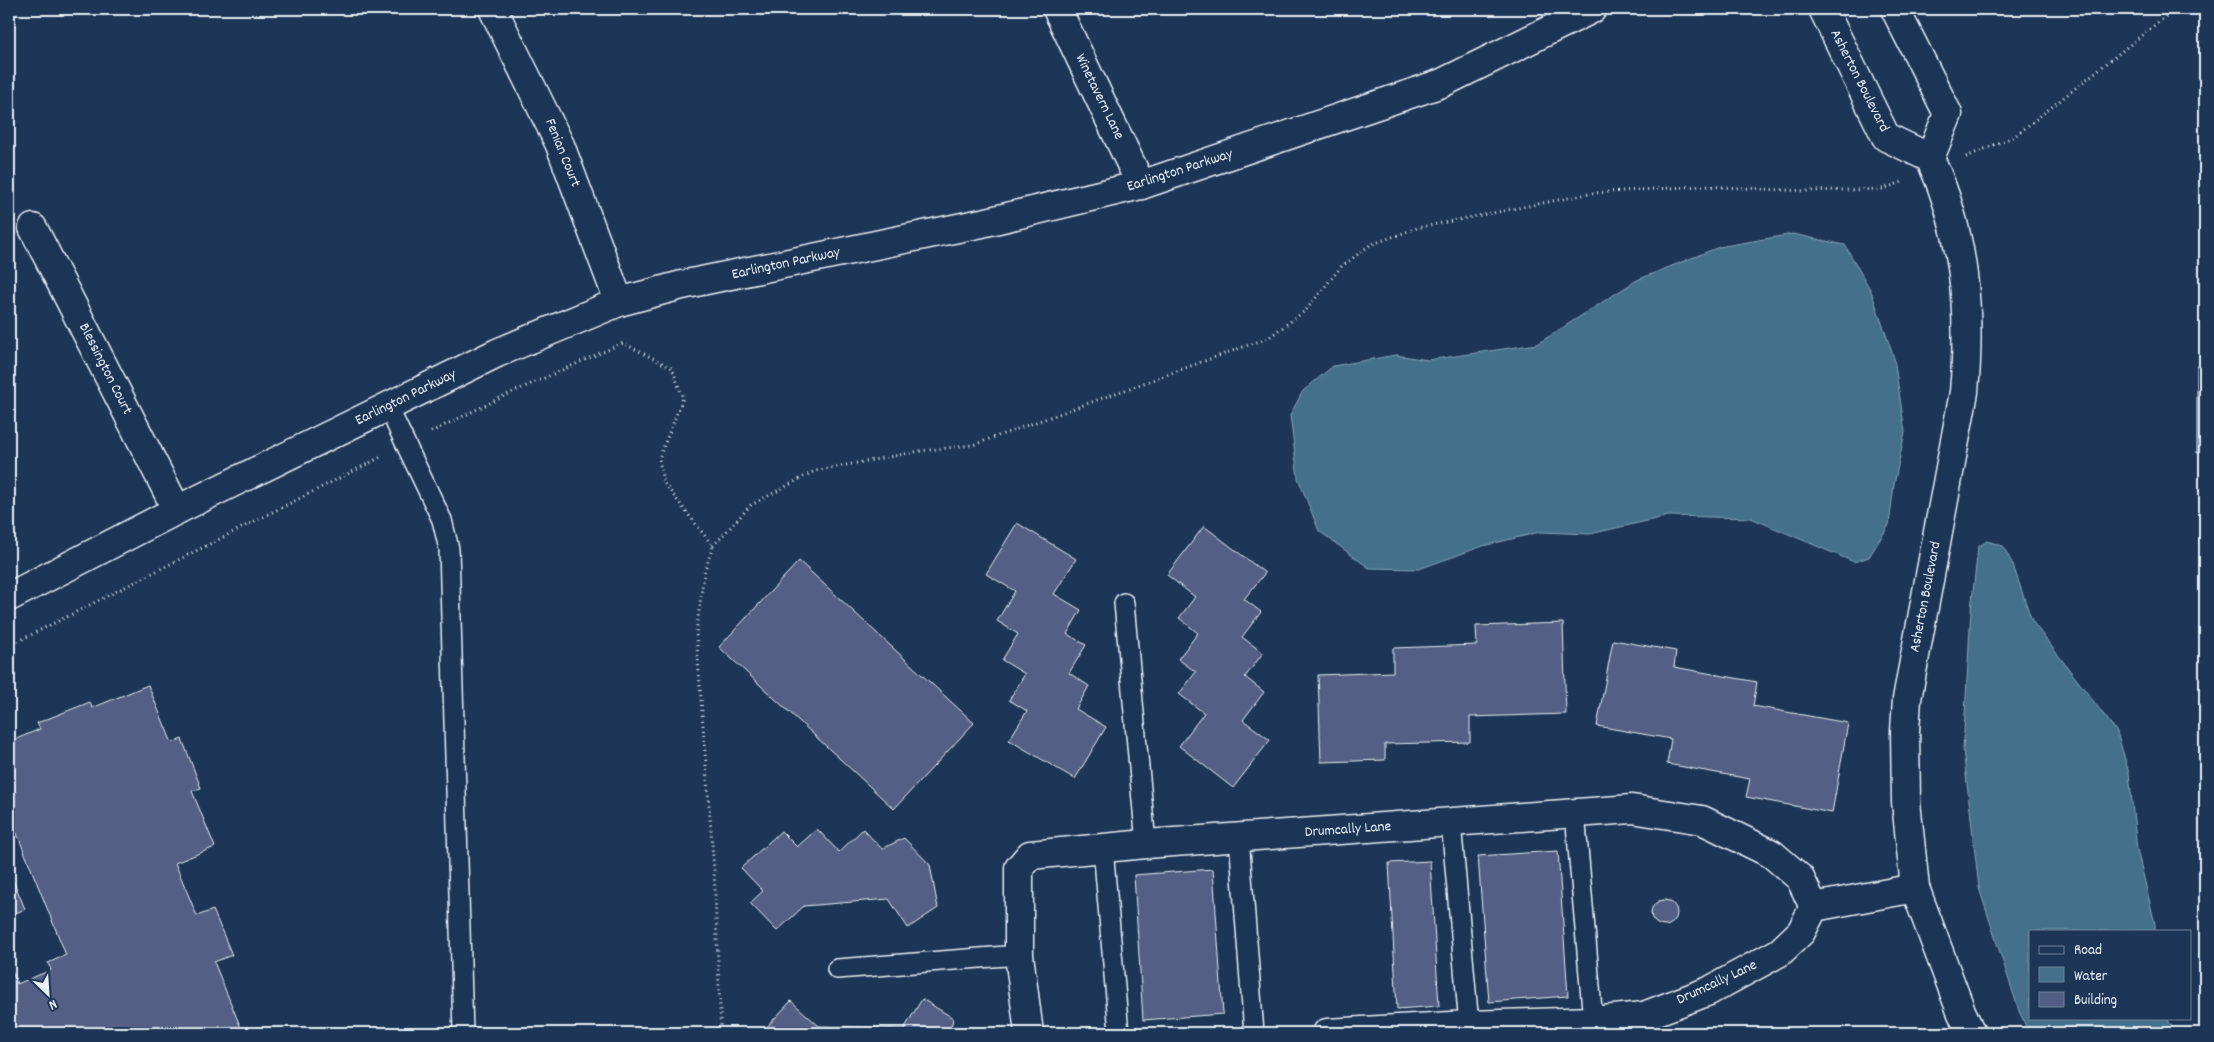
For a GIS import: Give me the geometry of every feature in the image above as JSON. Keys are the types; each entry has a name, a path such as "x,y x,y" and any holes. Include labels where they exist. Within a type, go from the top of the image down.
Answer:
{"street":[{"name":"Fenian Court","path":"493,9 560,146 619,302"},
{"name":"Winetavern Lane","path":"1057,9 1141,185"},
{"name":"Earlington Parkway","path":"9,597 178,510 497,353 619,302 682,285 982,223 1141,185 1442,83 1592,9"},
{"name":"Asherton Boulevard","path":"1823,9 1886,137 1933,164 1954,218 1965,277 1968,352 1964,392 1907,699 1905,731 1906,802 1915,888 1971,1033"},
{"path":"1895,9 1948,114 1933,164"},
{"name":"Blessington Court","path":"33,228 178,510"},
{"name":"Drumcally Lane","path":"1028,1033 1019,955 1019,868 1030,855 1146,844 1632,809 1702,820 1772,854 1800,878 1814,907 1800,932 1780,952 1709,991 1644,1016 1327,1033"},
{"path":"1814,907 1915,888"}],"lane":[{"path":"388,407 442,520 449,550 463,1033"},
{"path":"1124,603 1146,844"},
{"path":"1576,813 1593,1020"},
{"path":"1451,822 1469,1025"},
{"path":"1238,837 1254,1033"},
{"path":"1103,848 1119,1033"},
{"path":"837,969 1019,955"}],"path":[{"path":"720,1033 714,870 696,633 704,573 713,546 751,505 815,471 920,451 973,444 1268,338 1306,310 1341,267 1370,245 1417,228 1593,193 1700,186 1806,191 1883,189 1933,164 2015,136 2175,9"},
{"path":"9,646 504,396 623,343 672,368 683,398 659,458 663,482 713,546"}],"water":[{"path":"1793,234 1845,245 1871,291 1894,358 1905,432 1894,485 1889,525 1869,557 1854,562 1751,518 1669,516 1590,534 1540,532 1483,546 1419,569 1369,568 1319,531 1298,478 1290,415 1303,391 1333,366 1396,355 1428,360 1537,344 1637,280 1719,247"},
{"path":"1987,541 2003,546 2013,565 2032,621 2117,732 2129,773 2137,849 2155,924 2155,930 2029,930 2029,1020 2168,1020 2175,1033 2029,1033 2019,1011 1979,888 1963,749 1971,610 1978,547"}],"building":[{"path":"2203,333 2205,333 2205,476 2201,476 2201,452 2197,453 2197,365 2204,366"},
{"path":"1017,523 1076,559 1054,594 1081,610 1067,634 1086,645 1069,673 1089,686 1076,709 1106,727 1075,779 1009,740 1027,711 1009,700 1025,674 1002,660 1018,634 997,621 1015,591 986,574"},
{"path":"1204,526 1265,573 1244,599 1261,612 1242,637 1263,653 1245,677 1264,692 1243,720 1270,740 1233,788 1179,746 1204,713 1179,694 1196,672 1178,659 1198,633 1179,618 1195,597 1167,575"},
{"path":"799,561 974,723 894,809 719,647"},
{"path":"1563,623 1566,714 1470,717 1470,742 1385,744 1385,760 1321,762 1318,675 1393,672 1393,648 1477,645 1476,626"},
{"path":"1613,640 1676,651 1674,667 1757,682 1753,706 1848,723 1832,813 1746,797 1750,779 1667,764 1671,739 1597,726"},
{"path":"148,685 172,743 182,739 201,788 192,791 215,847 175,863 197,916 213,910 232,955 214,962 243,1033 9,1033 9,963 17,984 51,970 48,963 66,955 9,814 9,742 40,729 37,723 90,702 92,708"},
{"path":"817,829 839,852 863,829 882,849 904,838 930,865 938,908 908,928 889,899 804,906 777,931 750,903 763,891 741,868 781,831 797,847"},
{"path":"1558,851 1568,996 1489,1002 1478,856"},
{"path":"1430,861 1439,1006 1397,1009 1389,863"},
{"path":"1213,869 1223,1014 1143,1020 1134,875"},
{"path":"9,870 25,909 9,916"},
{"path":"1664,900 1673,904 1677,913 1673,922 1664,926 1655,922 1651,913 1655,904"},
{"path":"922,999 953,1018 950,1033 766,1033 763,1031 791,1001 819,1026 904,1029"}]}
